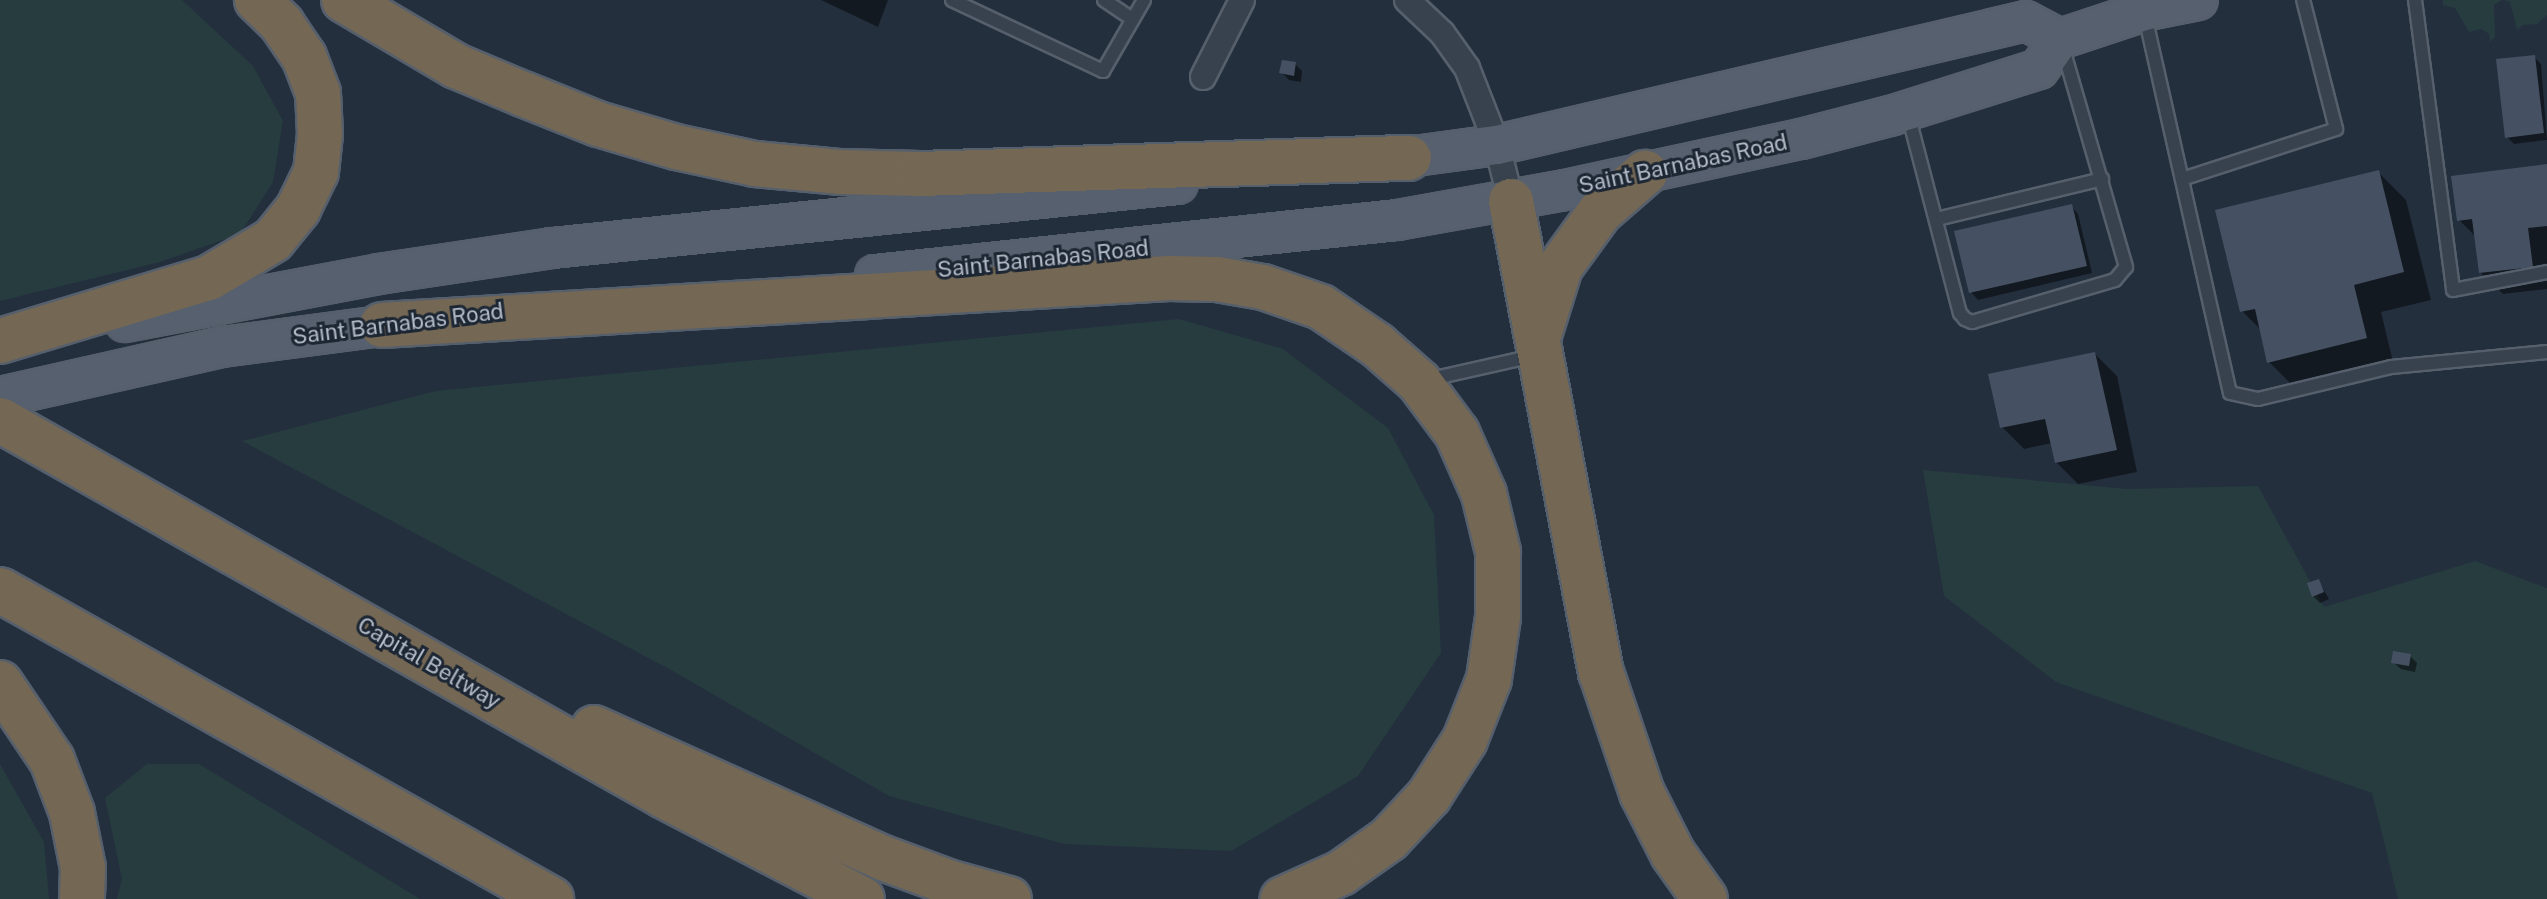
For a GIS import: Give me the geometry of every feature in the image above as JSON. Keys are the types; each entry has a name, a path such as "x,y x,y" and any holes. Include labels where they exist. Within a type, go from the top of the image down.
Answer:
{"highway":[{"path":"0,341 209,278 273,240 298,209 316,172 320,134 318,93 304,57 282,24 257,0"},
{"path":"344,0 456,66 598,124 755,164 839,172 920,174 1409,158"},
{"path":"1537,350 1560,267 1600,212 1645,173"},
{"path":"1511,201 1537,350 1601,672 1621,740 1642,793 1673,854 1705,899"},
{"path":"382,325 1169,278 1217,279 1263,287 1321,307 1377,345 1419,382 1457,433 1484,494 1498,552 1498,617 1489,679 1465,740 1429,796 1389,839 1341,873 1283,899"},
{"name":"Capital Beltway","path":"0,420 664,796 862,899"},
{"path":"0,590 551,899"},
{"path":"338,612 883,858 951,883 1009,899"},
{"path":"0,683 52,760 72,813 83,868 82,899"}],"main road":[{"path":"0,350 229,301 552,248 1409,158 1497,145 2026,21 2060,39 2144,11 2198,0"},
{"name":"Saint Barnabas Road","path":"0,397 222,347 382,325 552,305 1097,254 1397,220 1511,201 1801,139 1907,110 2039,69 2060,39"}],"street":[{"path":"1203,77 1242,0"},
{"path":"1407,0 1457,51 1497,145 1511,201"}],"lane":[{"path":"952,0 1103,71 1144,0"},
{"path":"1104,0 1132,19"},
{"path":"2182,179 2336,129 2303,0"},
{"path":"2415,0 2453,290 2547,272"},
{"path":"2144,11 2230,393 2258,399 2391,367 2547,352"},
{"path":"1907,110 1960,313 1972,322 2115,280 2126,267 2060,39"},
{"path":"1937,219 2102,179"},
{"path":"1419,382 1537,350"}],"green space":[{"path":"0,0 182,0 253,66 283,121 273,182 240,234 160,262 0,301"},
{"path":"2443,0 2502,0 2494,5 2495,37 2490,42 2489,34 2481,29 2469,32 2455,8 2443,5"},
{"path":"2503,0 2547,0 2547,15 2537,24 2523,25 2517,30 2510,2"},
{"path":"1179,319 1283,349 1388,428 1434,515 1441,653 1358,776 1231,851 1064,844 889,796 671,670 242,441 436,391"},
{"path":"1923,470 2127,489 2258,486 2324,607 2475,561 2547,588 2547,899 2398,899 2372,793 2056,682 1944,596"},
{"path":"0,764 44,842 49,899 0,899"},
{"path":"147,764 199,764 420,899 117,899 122,879 105,798"}],"building":[{"path":"2535,55 2544,133 2505,138 2496,59"},
{"path":"1282,60 1296,62 1294,76 1279,73"},
{"path":"2547,164 2547,226 2528,228 2533,267 2479,273 2472,219 2457,221 2451,176"},
{"path":"2379,170 2404,272 2354,285 2367,338 2267,363 2255,309 2240,312 2215,210"},
{"path":"2072,204 2087,266 1969,293 1954,231"},
{"path":"2095,352 2117,450 2055,463 2045,419 2000,428 1988,374"},
{"path":"2319,579 2324,592 2312,597 2307,583"},
{"path":"2393,651 2411,654 2409,666 2391,663"}]}
